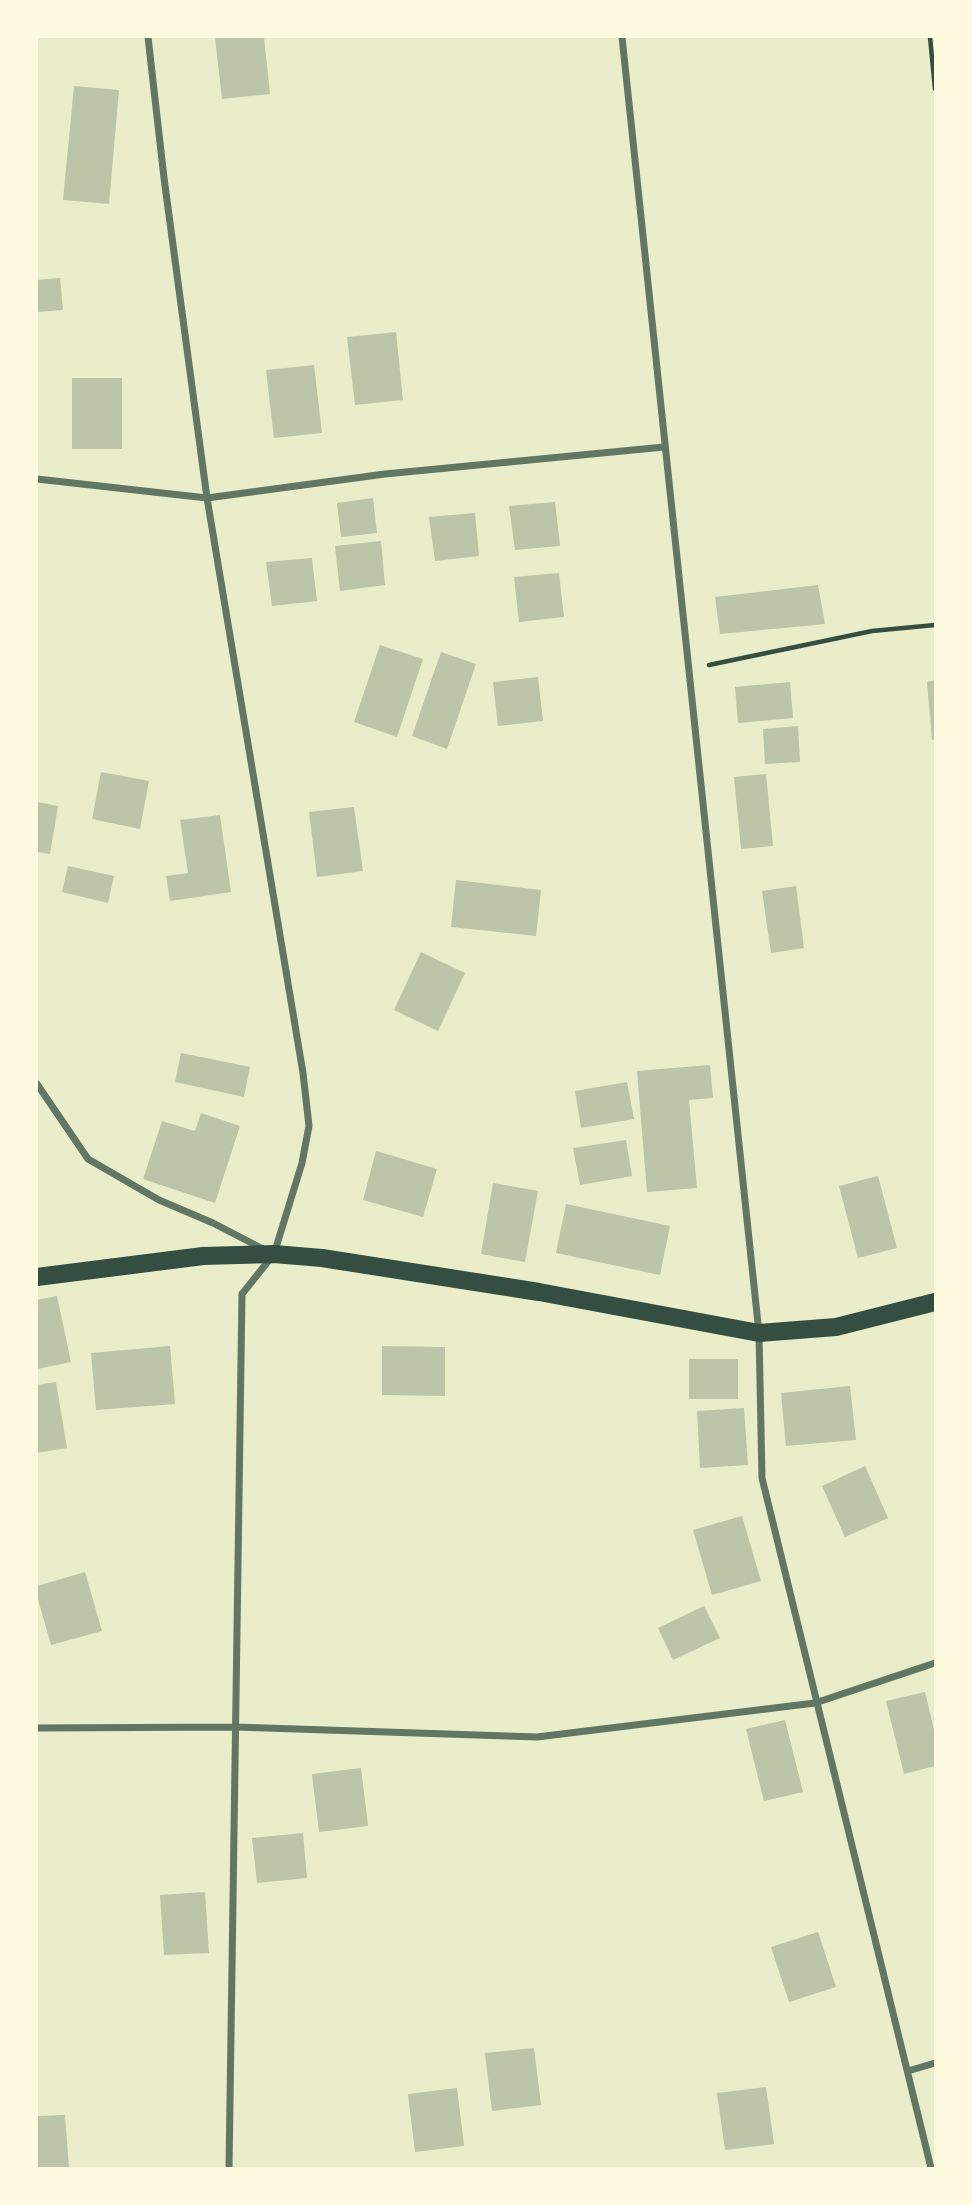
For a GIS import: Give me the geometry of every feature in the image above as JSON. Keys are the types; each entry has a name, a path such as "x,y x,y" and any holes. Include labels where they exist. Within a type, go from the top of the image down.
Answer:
{"main road":[{"path":"37,1277 203,1256 274,1254 322,1258 539,1292 759,1333 836,1327 935,1302"}],"street":[{"path":"148,37 207,498 303,1073 309,1126 302,1163 274,1254 242,1294 229,2168"},
{"path":"622,37 759,1333 762,1478 931,2168"},
{"path":"37,479 207,498 385,474 664,447"},
{"path":"37,1084 88,1159 159,1200 213,1223 274,1254"},
{"path":"37,1728 236,1727 537,1737 815,1703 935,1663"},
{"path":"908,2071 935,2063"}],"path":[{"path":"930,37 935,89"},
{"path":"688,669 872,631 935,625"}],"building":[{"path":"215,37 264,37 270,94 222,99"},
{"path":"74,86 119,90 109,204 63,200"},
{"path":"60,278 63,310 37,312 37,280"},
{"path":"396,332 403,400 355,405 347,337"},
{"path":"314,365 322,433 274,438 266,370"},
{"path":"72,378 122,378 122,449 72,449"},
{"path":"373,498 377,533 341,537 337,503"},
{"path":"555,502 560,546 515,550 509,506"},
{"path":"475,513 479,556 435,561 429,517"},
{"path":"381,541 385,585 340,591 335,546"},
{"path":"312,558 317,601 272,606 266,562"},
{"path":"559,573 564,617 519,622 514,577"},
{"path":"818,585 825,624 720,634 715,597"},
{"path":"380,645 423,659 397,737 354,722"},
{"path":"441,652 476,664 447,749 412,736"},
{"path":"538,677 543,721 498,726 493,682"},
{"path":"935,680 935,739 932,740 927,682"},
{"path":"790,682 793,718 738,723 735,687"},
{"path":"798,726 800,762 765,764 763,729"},
{"path":"101,772 149,781 140,829 92,819"},
{"path":"766,774 773,846 741,849 734,777"},
{"path":"37,802 58,806 50,854 37,852"},
{"path":"354,807 363,871 317,877 309,812"},
{"path":"220,815 231,892 170,901 166,876 188,873 180,820"},
{"path":"68,866 114,876 108,903 62,892"},
{"path":"456,880 541,890 536,936 451,927"},
{"path":"796,886 804,948 771,953 762,891"},
{"path":"421,952 465,973 438,1031 394,1010"},
{"path":"181,1053 250,1067 244,1097 175,1082"},
{"path":"710,1065 713,1098 689,1100 697,1188 647,1192 637,1071"},
{"path":"627,1082 634,1119 581,1128 575,1091"},
{"path":"201,1113 240,1126 215,1203 143,1179 162,1121 195,1131"},
{"path":"626,1140 632,1176 580,1185 573,1148"},
{"path":"376,1151 437,1169 423,1217 363,1200"},
{"path":"878,1176 897,1248 858,1258 839,1186"},
{"path":"493,1183 538,1191 525,1262 481,1254"},
{"path":"566,1204 670,1226 660,1275 556,1253"},
{"path":"57,1296 71,1362 37,1369 37,1300"},
{"path":"170,1346 175,1404 96,1410 91,1353"},
{"path":"382,1346 445,1347 445,1396 382,1395"},
{"path":"689,1359 738,1359 738,1399 689,1399"},
{"path":"56,1382 67,1448 37,1453 37,1385"},
{"path":"850,1386 856,1440 786,1446 781,1393"},
{"path":"744,1408 748,1465 700,1468 697,1411"},
{"path":"865,1466 888,1518 845,1537 822,1486"},
{"path":"742,1516 761,1581 712,1595 693,1530"},
{"path":"85,1572 102,1631 51,1645 37,1596 37,1586"},
{"path":"704,1606 720,1638 673,1660 658,1628"},
{"path":"925,1692 935,1734 935,1766 904,1774 886,1701"},
{"path":"785,1720 803,1792 764,1801 746,1729"},
{"path":"361,1768 368,1826 319,1832 312,1774"},
{"path":"303,1833 307,1878 257,1883 252,1838"},
{"path":"205,1892 209,1953 164,1955 160,1895"},
{"path":"818,1932 836,1987 789,2002 771,1947"},
{"path":"534,2048 541,2105 492,2111 485,2053"},
{"path":"766,2087 774,2144 725,2150 717,2093"},
{"path":"457,2088 464,2146 415,2152 408,2094"},
{"path":"65,2115 69,2168 37,2168 37,2116"}]}
